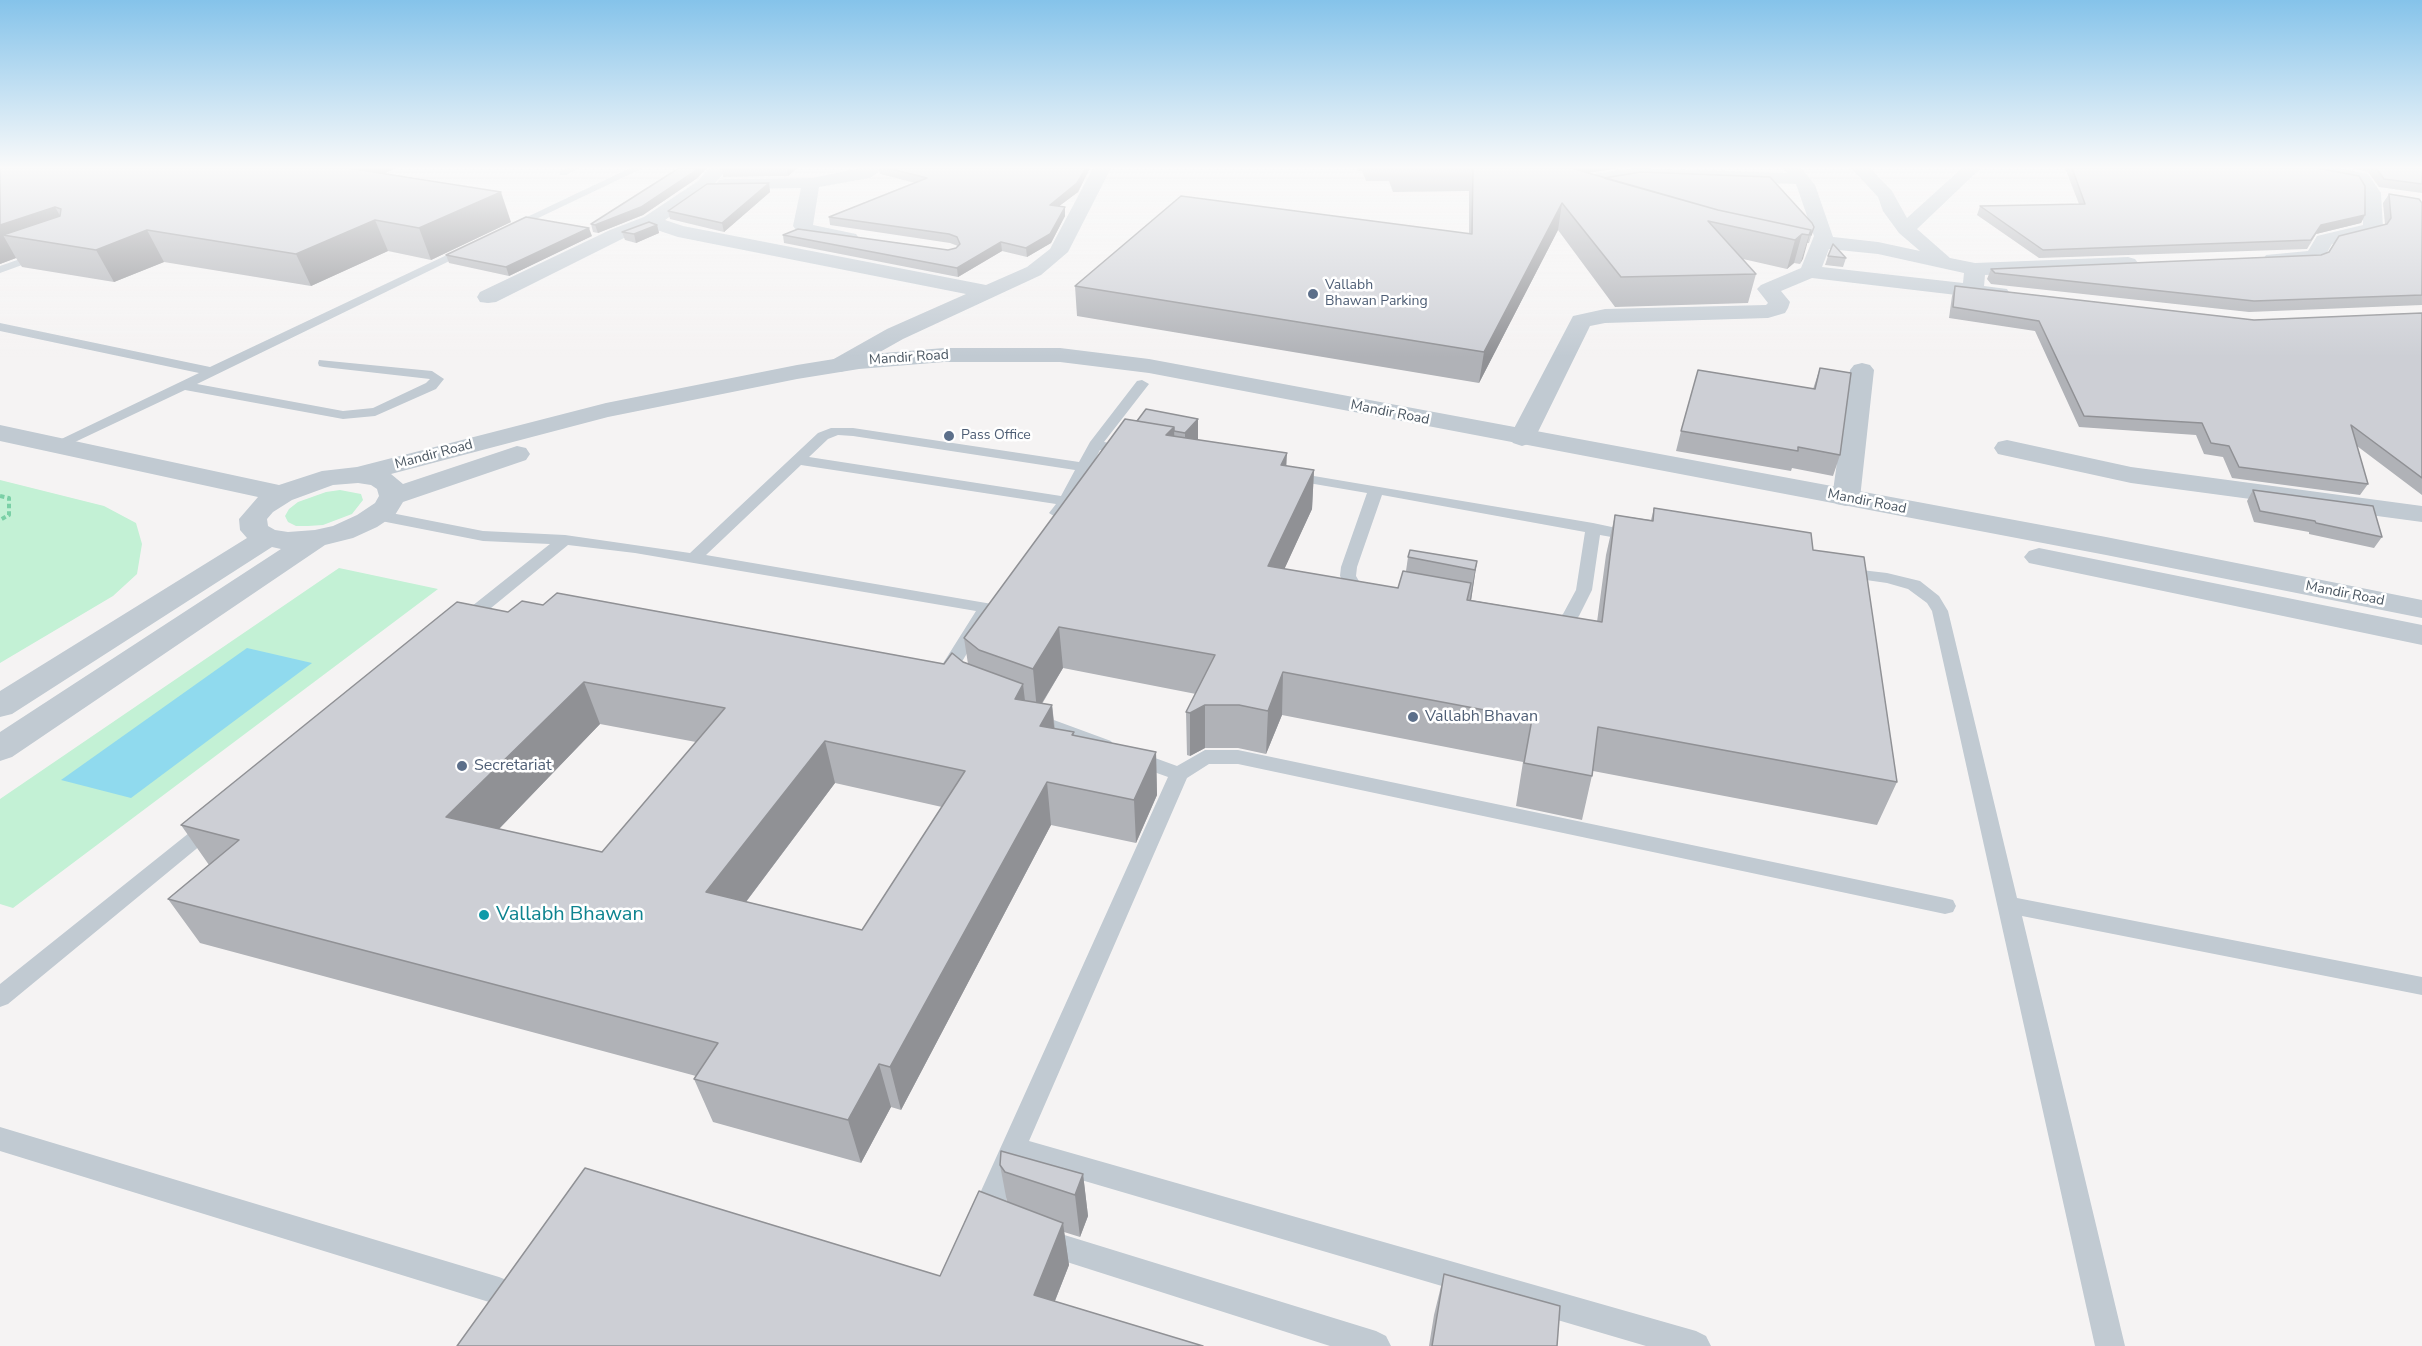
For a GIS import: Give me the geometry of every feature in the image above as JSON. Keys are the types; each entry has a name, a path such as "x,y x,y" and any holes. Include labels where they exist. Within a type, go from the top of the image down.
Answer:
{"street":[{"path":"488,297 625,231"},
{"path":"677,231 985,291"},
{"path":"807,231 870,241"},
{"path":"840,365 895,334 985,291 1034,271 1058,252 1069,231"},
{"path":"1816,256 1824,236 1822,231"},
{"path":"1908,231 1944,261"},
{"path":"2260,259 2315,256 2324,240 2362,231"},
{"path":"1795,248 1816,256 1973,291 2019,296"},
{"path":"1522,438 1581,321 1605,316 1768,311 1777,308 1779,302 1768,289 1816,256 1878,248 1975,269 2153,263"},
{"path":"1973,291 1975,269"},
{"name":"Mandir Road","path":"358,475 640,402 840,365 955,355 1027,354 1086,357 1149,366 1846,498 2265,590 2422,635"},
{"name":"Mandir Road","path":"315,539 343,532 384,506 532,449 658,414 808,385 917,371 1009,368 1068,372 1142,384 1850,518 2265,590 2422,609"},
{"path":"1846,498 1862,370"},
{"path":"0,432 282,494"},
{"path":"2007,448 2131,475 2422,514"},
{"path":"315,539 288,542 267,538 254,530 253,519 263,506 282,494 306,484 333,477 358,475 378,478 390,485 384,506"},
{"path":"0,705 267,538"},
{"path":"0,749 315,539"}],"lane":[{"path":"497,234 504,231"},
{"path":"58,446 475,244"},
{"path":"0,270 52,251"},
{"path":"0,327 209,371"},
{"path":"0,340 21,331"},
{"path":"182,385 343,415 375,412 431,386 438,379 432,375 324,363"},
{"path":"1046,528 1066,501 1095,445 1142,384"},
{"path":"695,557 823,436 836,431 1083,467"},
{"path":"1095,445 1142,453"},
{"path":"799,459 1066,501"},
{"path":"1271,473 1651,539"},
{"path":"1376,490 1349,567 1348,576 1360,594 1384,602"},
{"path":"384,506 483,536 565,540 695,557 989,604 951,664 958,682 970,693"},
{"path":"1537,628 1562,624 1570,616 1584,590 1593,528"},
{"path":"444,637 565,540"},
{"path":"1826,570 1887,578 1914,585 1933,600 1940,611 2110,1346"},
{"path":"1019,714 1179,774"},
{"path":"1376,1346 1027,1235 1001,1225 992,1210 994,1191 1179,774 1205,757 1238,757 1945,906"},
{"path":"0,997 222,817"},
{"path":"2008,905 2422,986"},
{"path":"0,1140 500,1291 505,1300 497,1317 477,1346"},
{"path":"1013,1148 1696,1346"}],"path":[{"path":"0,496 9,498 9,515 0,520"}],"green space":[{"path":"0,480 104,506 136,523 142,544 137,574 113,596 0,663"},
{"path":"340,490 361,494 363,500 352,514 323,525 296,526 288,522 285,516 289,509 298,502 326,492"},
{"path":"339,568 438,589 13,908 0,904 0,799"}],"water":[{"path":"247,648 312,663 131,798 61,780"}],"building":[{"path":"16,231 145,231 96,250 3,235"},
{"path":"152,231 350,231 296,254"},
{"path":"497,231 583,231 506,267 446,255"},
{"path":"625,231 642,231 634,234 622,232"},
{"path":"793,231 811,231 948,250 960,244 957,237 927,231 1052,231 1026,248 1001,242 957,268 783,235"},
{"name":"Vallabh Bhawan Parking","path":"1140,231 1448,231 1472,234 1472,231 1547,231 1484,352 1075,286"},
{"name":"Vallabh Bhawan Parking","path":"1584,231 1717,231 1756,274 1621,277"},
{"name":"Vallabh Bhawan Parking","path":"1753,231 1811,231 1809,235 1802,234 1795,240"},
{"path":"2016,231 2317,231 2311,240 2043,250"},
{"path":"2360,231 2422,231 2422,295 2254,301 1995,273 1991,269 2321,255 2329,252 2339,236"},
{"path":"1833,244 1846,258 1828,256"},
{"path":"1955,286 2254,320 2422,313 2422,478 2351,425 2368,484 2239,467 2229,446 2211,443 2202,423 2084,416 2039,321 1953,307"},
{"path":"1820,368 1851,373 1840,455 1798,447 1798,451 1681,431 1698,370 1815,389"},
{"path":"1146,409 1198,419 1185,433 1174,431 1174,427 1137,421"},
{"path":"1125,419 1174,427 1166,435 1287,453 1281,465 1314,470 1268,566 1398,588 1403,571 1471,583 1467,600 1602,622 1615,515 1653,521 1654,508 1811,533 1813,550 1864,557 1897,782 1598,727 1592,776 1524,763 1532,719 1283,672 1268,711 1239,705 1205,705 1190,713 1186,712 1215,655 1059,627 1033,669 979,650 964,638"},
{"path":"2253,490 2373,506 2382,537 2260,511"},
{"path":"1410,550 1477,561 1475,570 1408,557"},
{"name":"Vallabh Bhawan","path":"557,593 944,664 952,653 963,662 1023,684 1015,699 1052,705 1040,726 1156,752 1134,800 1047,782 890,1067 879,1064 848,1120 694,1079 718,1043 168,899 239,840 181,825 457,602 508,612 522,601 543,605","holes":["584,682 725,708 602,852 446,817","825,741 965,771 862,930 706,892"]},
{"path":"1001,1151 1083,1174 1075,1195 1005,1172 1000,1165"},
{"path":"585,1168 940,1276 979,1191 1063,1223 1034,1295 1203,1346 457,1346"},
{"path":"1444,1274 1560,1306 1557,1346 1432,1346"}],"place":[{"name":"Vallabh Bhawan Parking","path":"1313,294"},
{"name":"Pass Office","path":"949,436"},
{"name":"Vallabh Bhavan","path":"1413,717"},
{"name":"Secretariat","path":"462,766"},
{"name":"Vallabh Bhawan","path":"484,915"}]}
